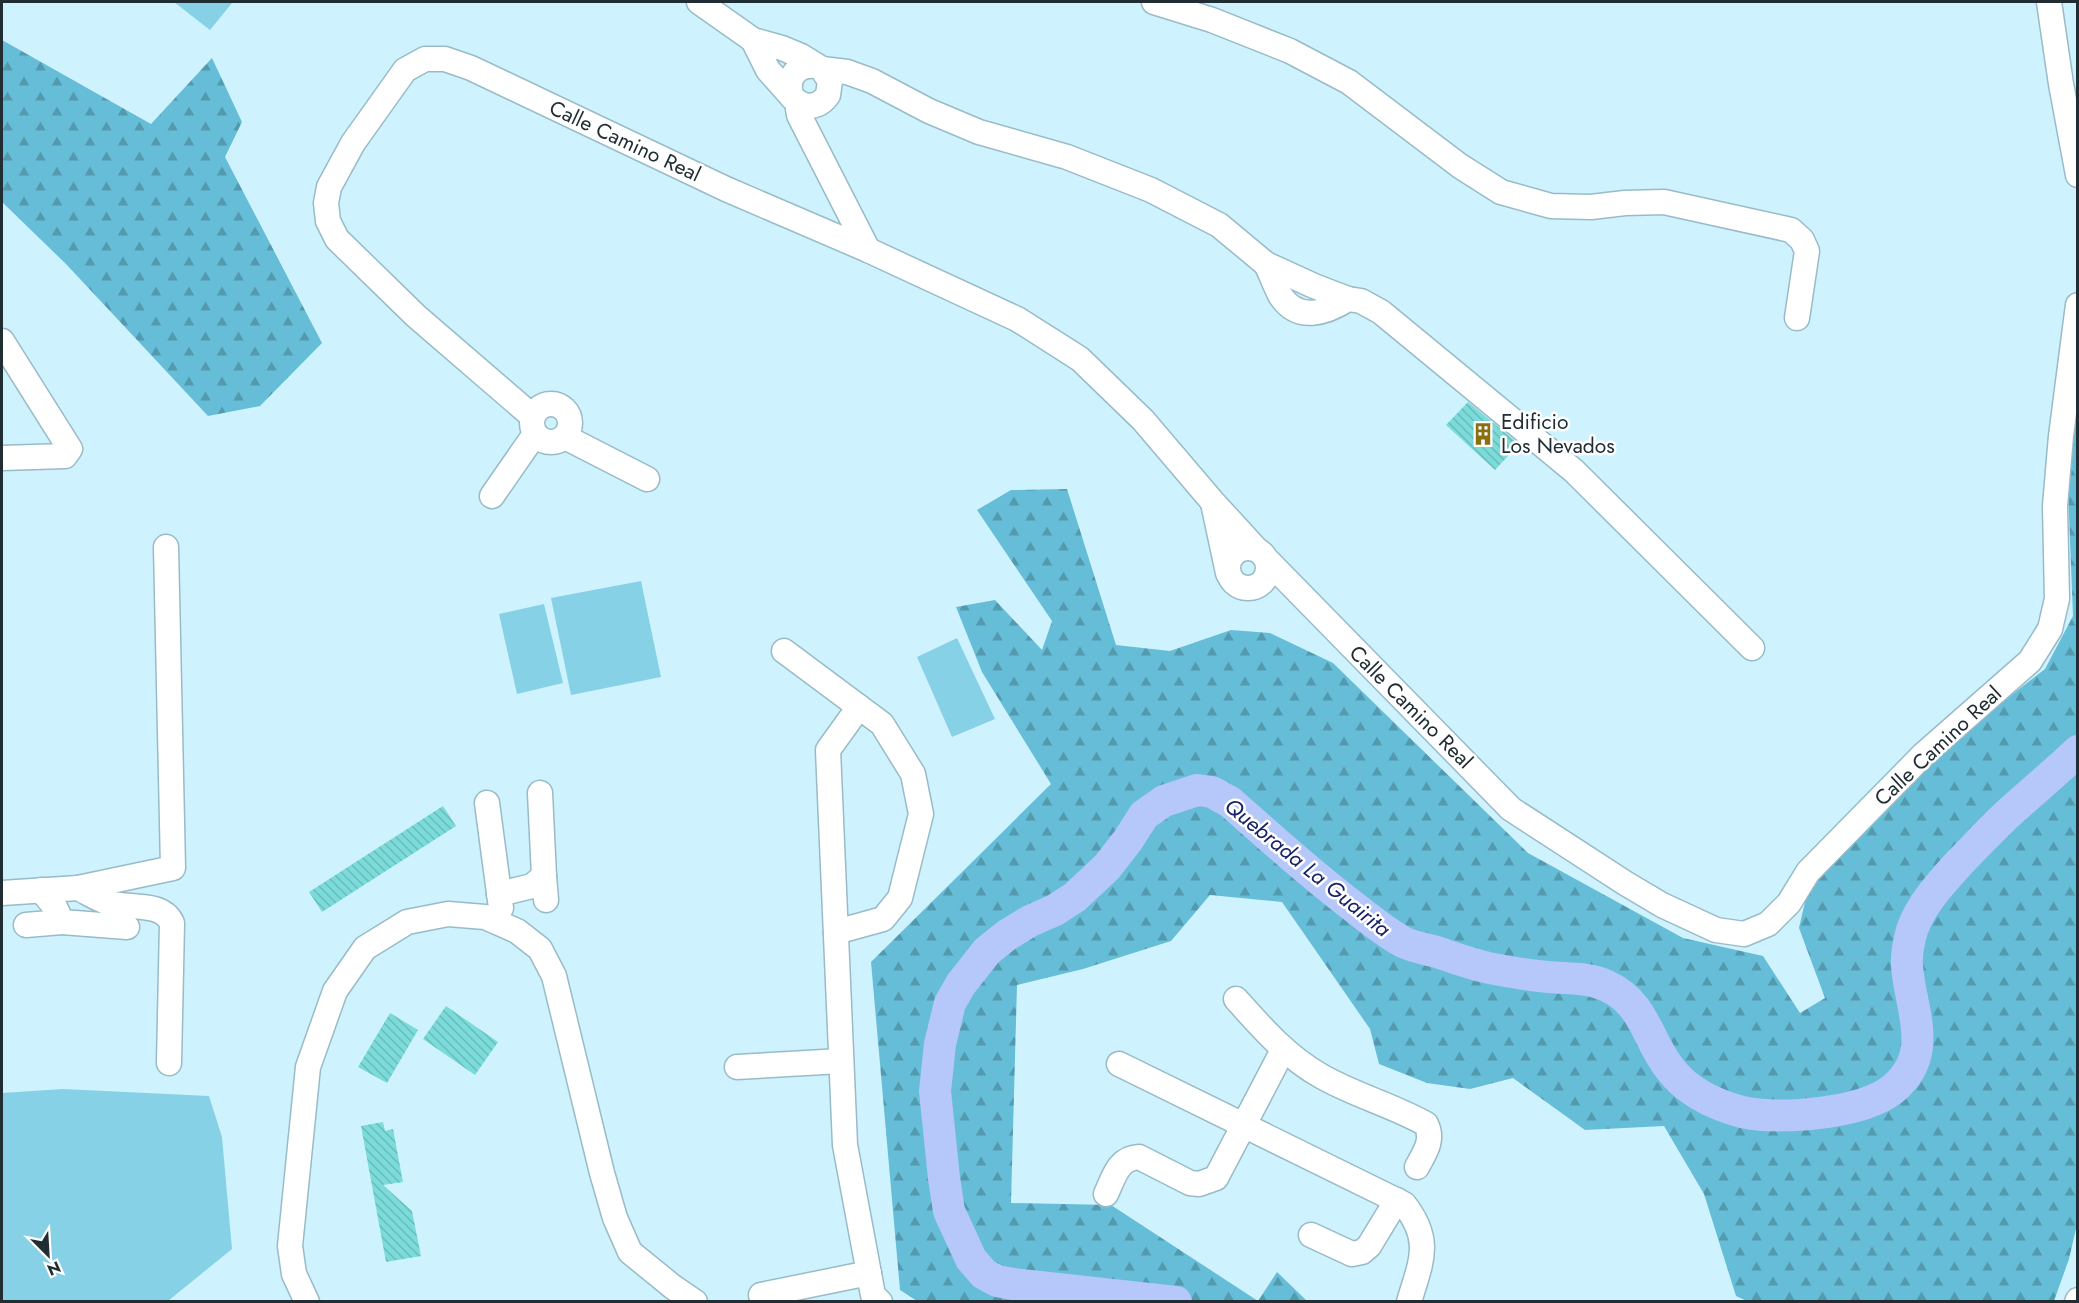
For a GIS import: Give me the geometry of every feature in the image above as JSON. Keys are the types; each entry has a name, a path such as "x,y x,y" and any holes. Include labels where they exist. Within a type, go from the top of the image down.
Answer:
{"street":[{"path":"699,2 753,40 801,56 819,68 830,81 813,144"},
{"path":"1154,2 1212,20 1290,51 1349,82 1460,166 1501,192 1551,206 1591,207 1664,202 1791,231 1802,240 1807,251 1797,318"},
{"path":"2049,2 2078,175"},
{"path":"753,40 768,70 795,100 811,106 872,81"},
{"path":"768,70 782,48"},
{"name":"Calle Camino Real","path":"534,425 337,239 328,221 326,204 329,186 353,143 405,69 424,59 445,59 471,68 726,189 868,250 1017,319 1080,359 1143,420 1212,501 1262,555 1511,809 1662,905 1716,930 1744,934 1768,924 1789,903 1808,872 1923,755 2030,661 2050,629 2057,598 2055,506 2061,436 2078,305"},
{"path":"868,250 799,116 789,83 791,76 802,67 847,72 872,81 928,111 979,132 1067,157 1151,190 1219,225 1266,264 1314,286 1348,299 1361,301 1393,321 1574,471 1752,648"},
{"path":"2,341 70,449 65,456 2,458"},
{"path":"492,496 534,425 536,411 548,404 561,407 569,417 569,431 565,437 553,443 540,439 534,425"},
{"path":"565,437 647,479"},
{"name":"Calle Camino Real","path":"1212,501 1228,573 1232,581 1240,587 1311,606"},
{"path":"2,893 78,888 173,868 166,547"},
{"path":"1228,573 1231,556 1238,550 1247,547 1262,555 1269,570 1265,580 1258,586 1249,588"},
{"path":"784,651 882,724 913,774 921,814 900,898 883,919 836,932"},
{"path":"859,707 828,750 845,1145 873,1295 880,1302"},
{"path":"540,793 546,900"},
{"path":"487,803 501,924"},
{"path":"499,894 532,886 544,876"},
{"path":"78,888 110,903 156,909 169,917 171,923 169,1063"},
{"path":"41,890 55,907 63,922"},
{"path":"307,1302 294,1274 290,1246 308,1067 335,990 365,948 407,922 448,914 485,917 518,931 540,949 554,975 615,1218 630,1252 695,1302"},
{"path":"26,925 63,922 127,927"},
{"path":"1236,999 1283,1050 1320,1075 1426,1124 1430,1133 1428,1147 1417,1167"},
{"path":"1106,1194 1121,1163 1132,1157 1139,1157 1190,1183 1199,1184 1211,1181 1218,1175 1283,1050"},
{"path":"736,1067 841,1061"},
{"path":"1119,1064 1404,1204 1412,1214 1423,1241 1422,1255 1409,1302"},
{"path":"1311,1235 1352,1254 1362,1252 1369,1246 1397,1200"},
{"path":"761,1295 869,1273"}],"shaded area":[{"path":"174,2 231,2 232,3 210,30"},
{"path":"641,581 661,677 571,695 551,598"},
{"path":"544,604 563,683 517,694 499,614"},
{"path":"957,638 995,719 952,737 917,657"},
{"path":"63,1089 209,1096 222,1137 232,1249 168,1301 2,1301 2,1093"}],"green space":[{"path":"2,40 151,124 212,58 242,122 225,157 322,343 260,406 208,416 66,264 2,202"},
{"path":"2077,384 2078,1220 2069,1259 2054,1301 1749,1302 1736,1296 1704,1194 1664,1126 1585,1130 1513,1078 1470,1089 1427,1083 1379,1064 1370,1029 1282,902 1210,895 1171,941 1083,969 1017,985 1011,1203 1111,1205 1258,1301 917,1301 900,1290 871,962 1051,784 982,672 956,607 995,600 1042,650 1052,621 977,510 1011,490 1067,489 1116,645 1170,651 1231,630 1270,633 1333,663 1528,853 1683,938 1763,956 1800,1013 1825,998 1799,928 1808,889 1966,730 2045,669 2073,616 2068,489"},
{"path":"1277,1272 1307,1301 1258,1301"}],"building":[{"name":"Edificio Los Nevados","path":"1468,402 1519,444 1495,470 1446,425"},
{"path":"443,806 456,826 322,912 309,892"},
{"path":"446,1006 498,1042 475,1075 423,1039"},
{"path":"390,1013 418,1030 387,1083 358,1067"},
{"path":"383,1122 385,1131 393,1129 403,1182 383,1185 412,1211 421,1256 386,1262 361,1126"}],"waterway":[{"name":"Quebrada La Guairita","path":"1176,1302 1013,1284 997,1281 984,1274 971,1259 949,1211 935,1091 940,1044 950,1003 961,984 987,951 1007,935 1075,897 1107,867 1144,815 1164,801 1197,790 1212,792 1230,802 1338,894 1384,930 1407,944 1489,968 1585,980 1607,986 1630,1003 1645,1024 1663,1059 1678,1078 1694,1091 1722,1106 1742,1112 1799,1115 1862,1104 1893,1089 1906,1075 1914,1061 1917,1046 1917,1030 1907,966 1909,943 1916,920 1933,894 1960,862 2011,811 2078,751"}],"place":[{"name":"Edificio Los Nevados","path":"1483,434"}]}
